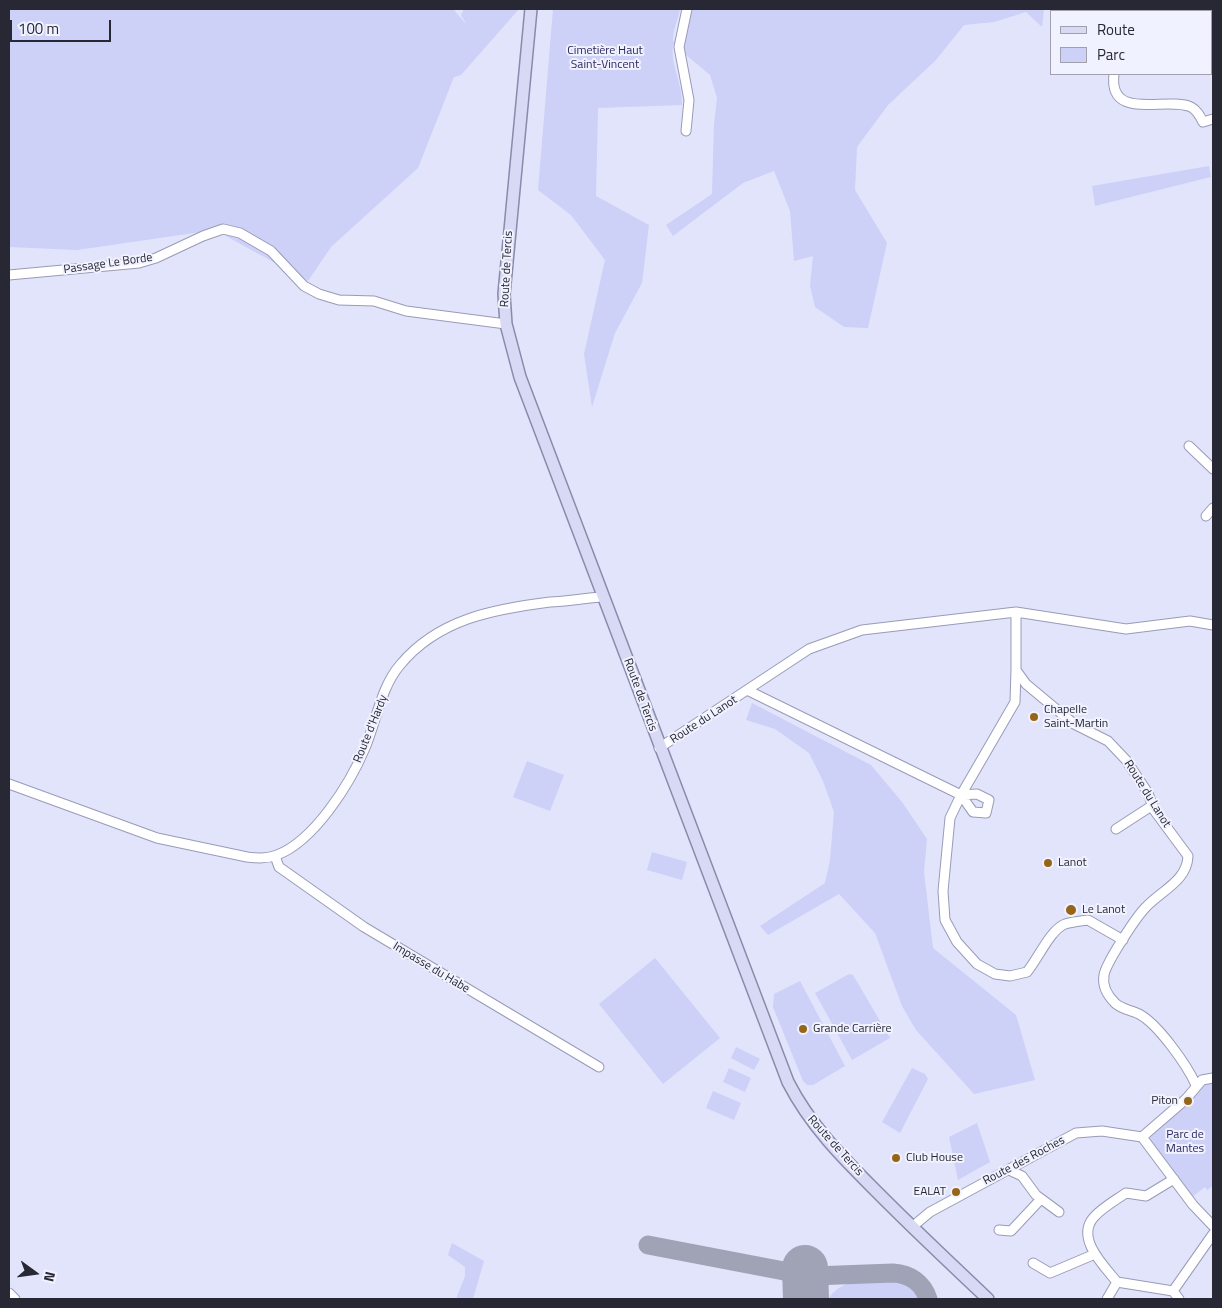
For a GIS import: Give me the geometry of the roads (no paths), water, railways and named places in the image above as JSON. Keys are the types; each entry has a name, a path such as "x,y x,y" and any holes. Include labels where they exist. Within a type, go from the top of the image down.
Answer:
{"main road":[{"name":"Route de Tercis","path":"531,9 505,279 506,324 523,384 769,1035 799,1103 818,1131 912,1227 988,1299"}],"street":[{"path":"686,131 689,100 679,47 687,9"},
{"path":"1114,75 1113,87 1116,94 1128,103 1184,105 1198,113 1203,122 1213,119"},
{"name":"Passage Le Borde","path":"9,275 139,263 156,258 203,236 223,229 240,233 271,251 304,286 319,294 339,300 374,301 406,311 506,324"},
{"path":"1189,446 1212,464"},
{"path":"1206,516 1213,508"},
{"name":"Route d'Hardy","path":"275,856 287,850 309,831 328,810 342,790 365,748 382,698 399,665 416,650 452,624 471,616 520,606 603,597"},
{"path":"1016,612 1015,702 961,795 950,818 943,891 945,920 957,942 977,964 995,974 1010,976 1027,972 1041,955 1052,933 1065,924 1088,920 1123,940"},
{"name":"Route du Lanot","path":"659,748 748,692 809,649 862,630 1016,612 1126,629 1190,621 1213,624"},
{"name":"Route du Lanot","path":"1016,670 1026,684 1074,724 1108,741 1135,772 1152,805 1188,856 1183,875 1146,907 1123,940 1104,975 1106,993 1116,1005 1140,1014 1160,1034 1185,1066 1196,1085"},
{"name":"Route du Lanot","path":"748,692 961,795"},
{"path":"9,784 157,838 247,857 275,856"},
{"path":"1116,829 1152,805"},
{"name":"Impasse du Habe","path":"275,856 279,867 364,927 599,1067"},
{"path":"1213,1078 1202,1080 1186,1099 1142,1137 1208,1223 1213,1226"},
{"name":"Route des Roches","path":"912,1227 930,1212 1076,1133 1102,1131 1142,1137"},
{"path":"1009,1170 1022,1176 1041,1199 1059,1212"},
{"path":"1174,1179 1146,1196 1126,1193 1094,1217 1089,1228 1091,1249 1117,1282 1173,1291 1179,1299"},
{"path":"999,1230 1011,1231 1041,1199"},
{"path":"1173,1291 1213,1234"},
{"path":"1033,1263 1050,1273 1095,1254"},
{"path":"1107,1299 1117,1282"},
{"path":"9,1293 16,1299"}],"place":[{"name":"Chapelle Saint-Martin","path":"1034,717"},
{"name":"Lanot","path":"1048,863"},
{"name":"Le Lanot","path":"1071,910"},
{"name":"Grande Carrière","path":"803,1029"},
{"name":"Piton","path":"1188,1101"},
{"name":"Club House","path":"896,1158"},
{"name":"EALAT","path":"956,1192"}],"park label":[{"name":"Cimetière Haut Saint-Vincent","path":"605,58"},
{"name":"Parc de Mantes","path":"1185,1142"}]}
